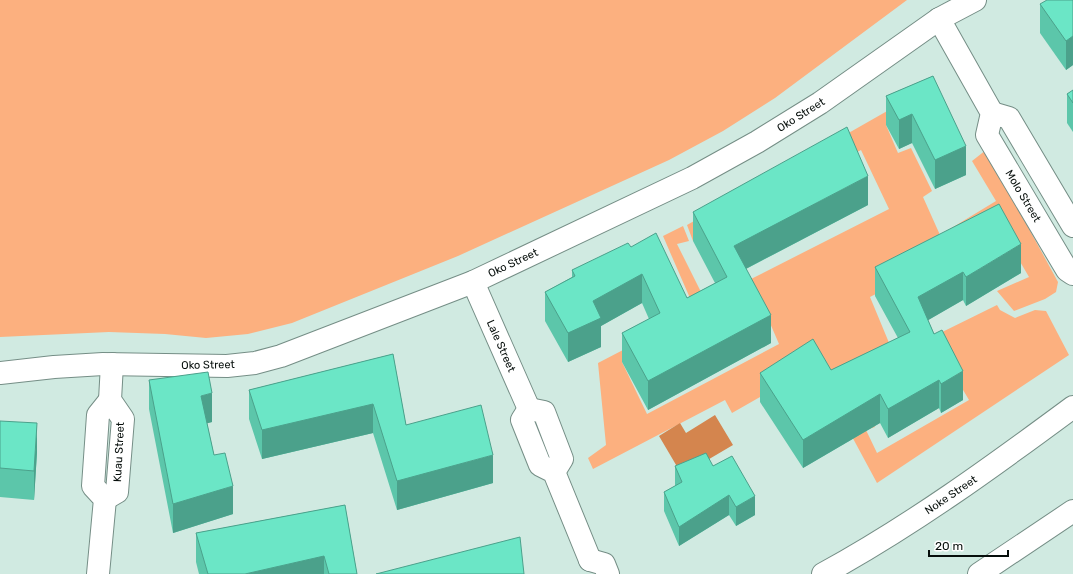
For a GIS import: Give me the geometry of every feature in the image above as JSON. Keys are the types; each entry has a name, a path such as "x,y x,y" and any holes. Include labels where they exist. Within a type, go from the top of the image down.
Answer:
{"main road":[{"name":"Oko Street","path":"0,373 54,367 112,364 199,367 227,366 255,363 281,356 473,282 692,178 757,142 820,103 939,19 975,0"},
{"path":"939,19 992,113 1009,118 1073,226"},
{"name":"Molo Street","path":"992,113 986,135 1067,270 1073,274"},
{"name":"Lale Street","path":"473,282 529,409 522,420 540,465 554,472 585,567 604,564 608,574"},
{"name":"Kuau Street","path":"98,574 105,499 93,486 98,415 110,400 112,364"},
{"name":"Noke Street","path":"823,574 903,527 951,496 1073,407"},
{"path":"979,574 1073,511"}],"shaded area":[{"path":"0,0 907,0 775,98 723,131 669,160 458,256 292,323 248,334 206,338 165,334 109,332 0,337"},
{"path":"896,106 886,125 898,153 911,148 932,191 923,197 940,235 996,201 972,161 986,150 1058,282 1056,292 1045,299 1014,311 997,291 1029,277 1001,229 870,297 897,362 855,384 875,427 866,430 877,453 969,400 953,373 926,340 997,305 1000,310 1015,318 1035,310 1046,311 1069,355 877,483 814,366 732,413 725,400 593,469 588,458 606,445 598,363 696,312 663,236 683,226 689,241 677,244 712,314 622,362 647,414 779,344 751,279 889,209 861,150 693,241 687,225"},
{"path":"715,415 733,445 682,475 659,436 680,423 686,433"}],"building":[{"path":"1047,0 1073,0 1073,36 1066,41 1040,4"},
{"path":"933,76 966,146 935,160 912,114 899,120 886,96"},
{"path":"1073,90 1073,103 1067,94"},
{"path":"847,127 868,176 734,246 771,315 648,381 622,333 660,313 642,274 593,301 601,318 568,333 545,292 575,276 572,270 628,243 631,247 656,233 687,298 727,277 693,212"},
{"path":"999,204 1021,244 966,277 963,272 918,297 934,334 942,330 963,371 941,384 939,380 888,409 880,394 803,440 760,373 813,339 831,370 910,332 875,267"},
{"path":"393,354 406,425 481,405 493,455 397,481 373,404 262,430 249,390"},
{"path":"208,372 212,393 201,396 214,455 225,453 233,486 173,504 149,380"},
{"path":"0,421 37,423 34,471 0,468"},
{"path":"706,453 713,466 732,456 755,496 736,507 729,495 679,527 664,492 682,482 675,466"},
{"path":"345,505 357,574 329,574 324,556 245,574 208,574 196,533"},
{"path":"520,537 524,574 376,574"}]}
